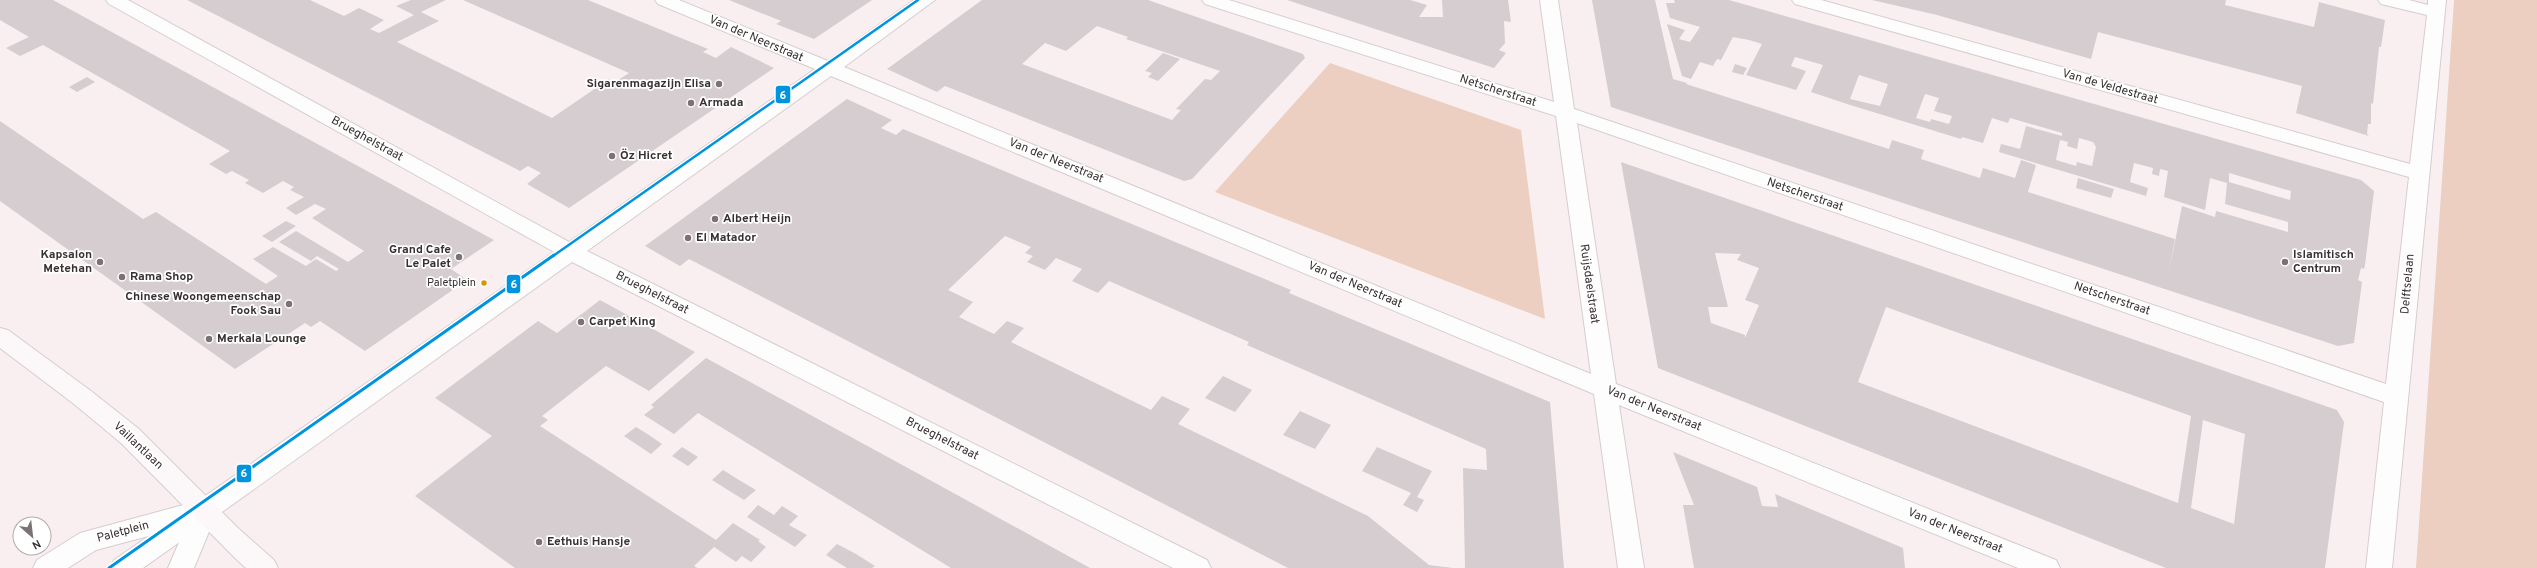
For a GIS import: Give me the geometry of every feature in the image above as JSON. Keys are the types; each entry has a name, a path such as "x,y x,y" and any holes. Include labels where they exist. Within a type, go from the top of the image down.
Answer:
{"main road":[{"name":"Vaillantlaan","path":"0,336 120,427 205,510 235,544 265,568"}],"street":[{"name":"Brueghelstraat","path":"115,0 571,252 1198,568"},
{"name":"Van der Neerstraat","path":"664,0 1605,389 2047,568"},
{"path":"180,568 205,510 926,0"},
{"name":"Netscherstraat","path":"1210,0 1564,112 2397,397"},
{"name":"Ruijsdaelstraat","path":"1549,0 1631,568"},
{"name":"Van de Veldestraat","path":"1801,0 2418,173"},
{"path":"2387,0 2436,6"},
{"name":"Delftselaan","path":"2379,568 2436,6"},
{"name":"Paletplein","path":"46,568 89,541 205,510"}],"lane":[{"name":"Paletplein","path":"123,568 205,510"}],"shaded area":[{"path":"2454,0 2537,0 2537,568 2416,568"},
{"path":"1330,63 1521,130 1545,319 1215,192"}],"building":[{"path":"0,0 53,0 494,240 451,269 467,280 365,351 320,321 311,327 305,323 235,369 0,201 0,121 143,219 156,212 266,284 278,276 253,259 273,247 306,266 316,259 336,271 339,269 317,256 311,261 279,242 296,231 348,262 364,251 312,218 326,209 315,204 296,215 286,208 304,197 290,190 294,187 283,181 263,193 245,183 249,180 232,171 226,174 209,164 230,151 43,45 20,56 6,48 29,37 0,20"},
{"path":"187,0 310,0 344,16 359,8 384,20 370,29 379,33 414,15 396,6 411,0 446,0 421,12 439,21 397,42 552,118 609,79 615,82 629,73 463,0 588,0 708,49 703,52 716,58 731,47 774,68 569,208 527,184 541,173 528,166 520,171"},
{"path":"729,0 872,0 814,39 776,24 781,21"},
{"path":"982,0 1148,0 1303,54 1305,58 1192,179 1184,181 945,86 937,92 887,69","holes":["1097,26 1128,37 1126,39 1220,71 1211,80 1205,79 1176,109 1181,110 1172,120 1022,64 1045,43 1066,51"]},
{"path":"1287,0 1410,0 1427,5 1419,17 1443,17 1442,0 1508,0 1511,22 1504,21 1505,43 1499,50 1506,53 1494,68"},
{"path":"1592,0 1655,0 1673,79 1889,149 1892,140 1924,150 1921,159 1980,178 1983,168 2015,178 2021,160 2036,165 2028,192 2175,239 2168,277 2182,206 2215,217 2216,211 2288,232 2288,222 2225,204 2227,183 2210,178 2205,210 2164,197 2168,171 2160,169 2159,176 2152,174 2153,168 2134,163 2130,182 2148,188 2146,196 1999,152 2001,144 2020,149 2026,126 2062,136 2062,133 2010,118 2008,123 1992,118 1983,143 1962,137 1961,139 1811,92 1823,65 1795,57 1791,66 1806,71 1796,90 1746,75 1762,44 1749,40 1733,37 1721,60 1717,59 1713,66 1700,62 1691,79 1682,76 1667,24 1685,30 1679,39 1690,42 1700,27 1670,18 1666,3 1675,3 1674,0 1729,0 2361,180 2374,191 2365,265 2364,269 2361,268 2358,280 2362,282 2354,343 2338,346 1611,107","holes":["1859,75 1888,84 1880,106 1850,99","1925,94 1939,98 1934,111 1952,116 1949,124 1931,119 1930,122 1916,118","2079,138 2093,142 2096,147 2092,166 2077,162 2076,166 2056,160 2060,140 2068,142 2067,146 2077,149","2229,173 2291,191 2290,200 2229,182"]},
{"path":"1872,0 2226,0 2225,5 2314,27 2319,2 2385,20 2381,47 2379,47 2373,104 2371,103 2371,124 2368,124 2367,134 2369,136 2296,113 2302,86 2098,32 2091,59 1937,15"},
{"path":"1163,53 1180,59 1158,81 1148,77 1152,73 1145,71"},
{"path":"1735,64 1747,68 1743,75 1732,72"},
{"path":"87,77 95,82 77,92 69,87"},
{"path":"847,99 892,120 881,128 896,135 903,129 1291,290 1289,293 1550,402 1564,568 1465,568 1463,468 1487,470 1486,449 1247,345 1249,342 1109,281 1098,293 1072,281 1082,269 1056,258 1045,270 1027,262 1033,256 1025,253 1031,247 1005,236 948,290 973,302 959,317 994,334 1007,321 1024,328 1011,342 1151,410 1162,396 1190,409 1178,424 1368,516 1429,565 1453,568 1288,568 689,259 680,266 645,246"},
{"path":"1621,162 2337,410 2344,422 2325,568 2166,568 1658,368","holes":["1715,253 1741,254 1737,260 1759,268 1745,300 1759,305 1745,338 1745,335 1711,323 1708,307 1728,307","1886,307 2191,416 2178,503 1858,382","2203,420 2245,434 2234,524 2191,508"]},
{"path":"2078,178 2114,189 2111,198 2076,188"},
{"path":"286,221 296,226 272,242 262,236"},
{"path":"600,300 695,352 649,391 606,366 542,416 548,420 540,426 716,540 733,523 760,540 758,541 766,547 751,562 742,556 736,562 714,547 694,566 697,568 515,568 415,496 492,436 435,398 538,321 557,333"},
{"path":"706,358 1090,568 951,568 698,413 674,434 644,415 654,407 651,405"},
{"path":"1223,376 1252,390 1235,412 1205,398"},
{"path":"1300,411 1331,425 1315,449 1283,435"},
{"path":"636,427 662,444 651,454 624,436"},
{"path":"682,447 698,457 688,466 672,456"},
{"path":"1377,447 1432,471 1417,497 1424,500 1417,512 1403,505 1411,493 1362,471"},
{"path":"1673,452 1757,487 1762,506 1778,507 1775,494 1903,548 1905,568 1694,568 1683,505 1694,505"},
{"path":"723,470 756,490 744,500 712,480"},
{"path":"758,505 774,515 782,506 798,516 789,525 807,535 795,547 747,517"},
{"path":"837,544 875,566 872,568 847,568 826,555"}],"transit line":[{"name":"6","path":"109,568 918,0"}],"place":[{"name":"Sigarenmagazijn Elisa","path":"719,84"},
{"name":"Armada","path":"691,103"},
{"name":"Öz Hicret","path":"612,156"},
{"name":"Albert Heijn","path":"715,219"},
{"name":"El Matador","path":"688,238"},
{"name":"Grand Cafe Le Palet","path":"459,257"},
{"name":"Kapsalon Metehan","path":"100,262"},
{"name":"Islamitisch Centrum","path":"2285,262"},
{"name":"Rama Shop","path":"122,277"},
{"name":"Paletplein","path":"484,283"},
{"name":"Chinese Woongemeenschap Fook Sau","path":"289,304"},
{"name":"Carpet King","path":"581,322"},
{"name":"Merkala Lounge","path":"209,339"},
{"name":"Eethuis Hansje","path":"539,542"}]}
